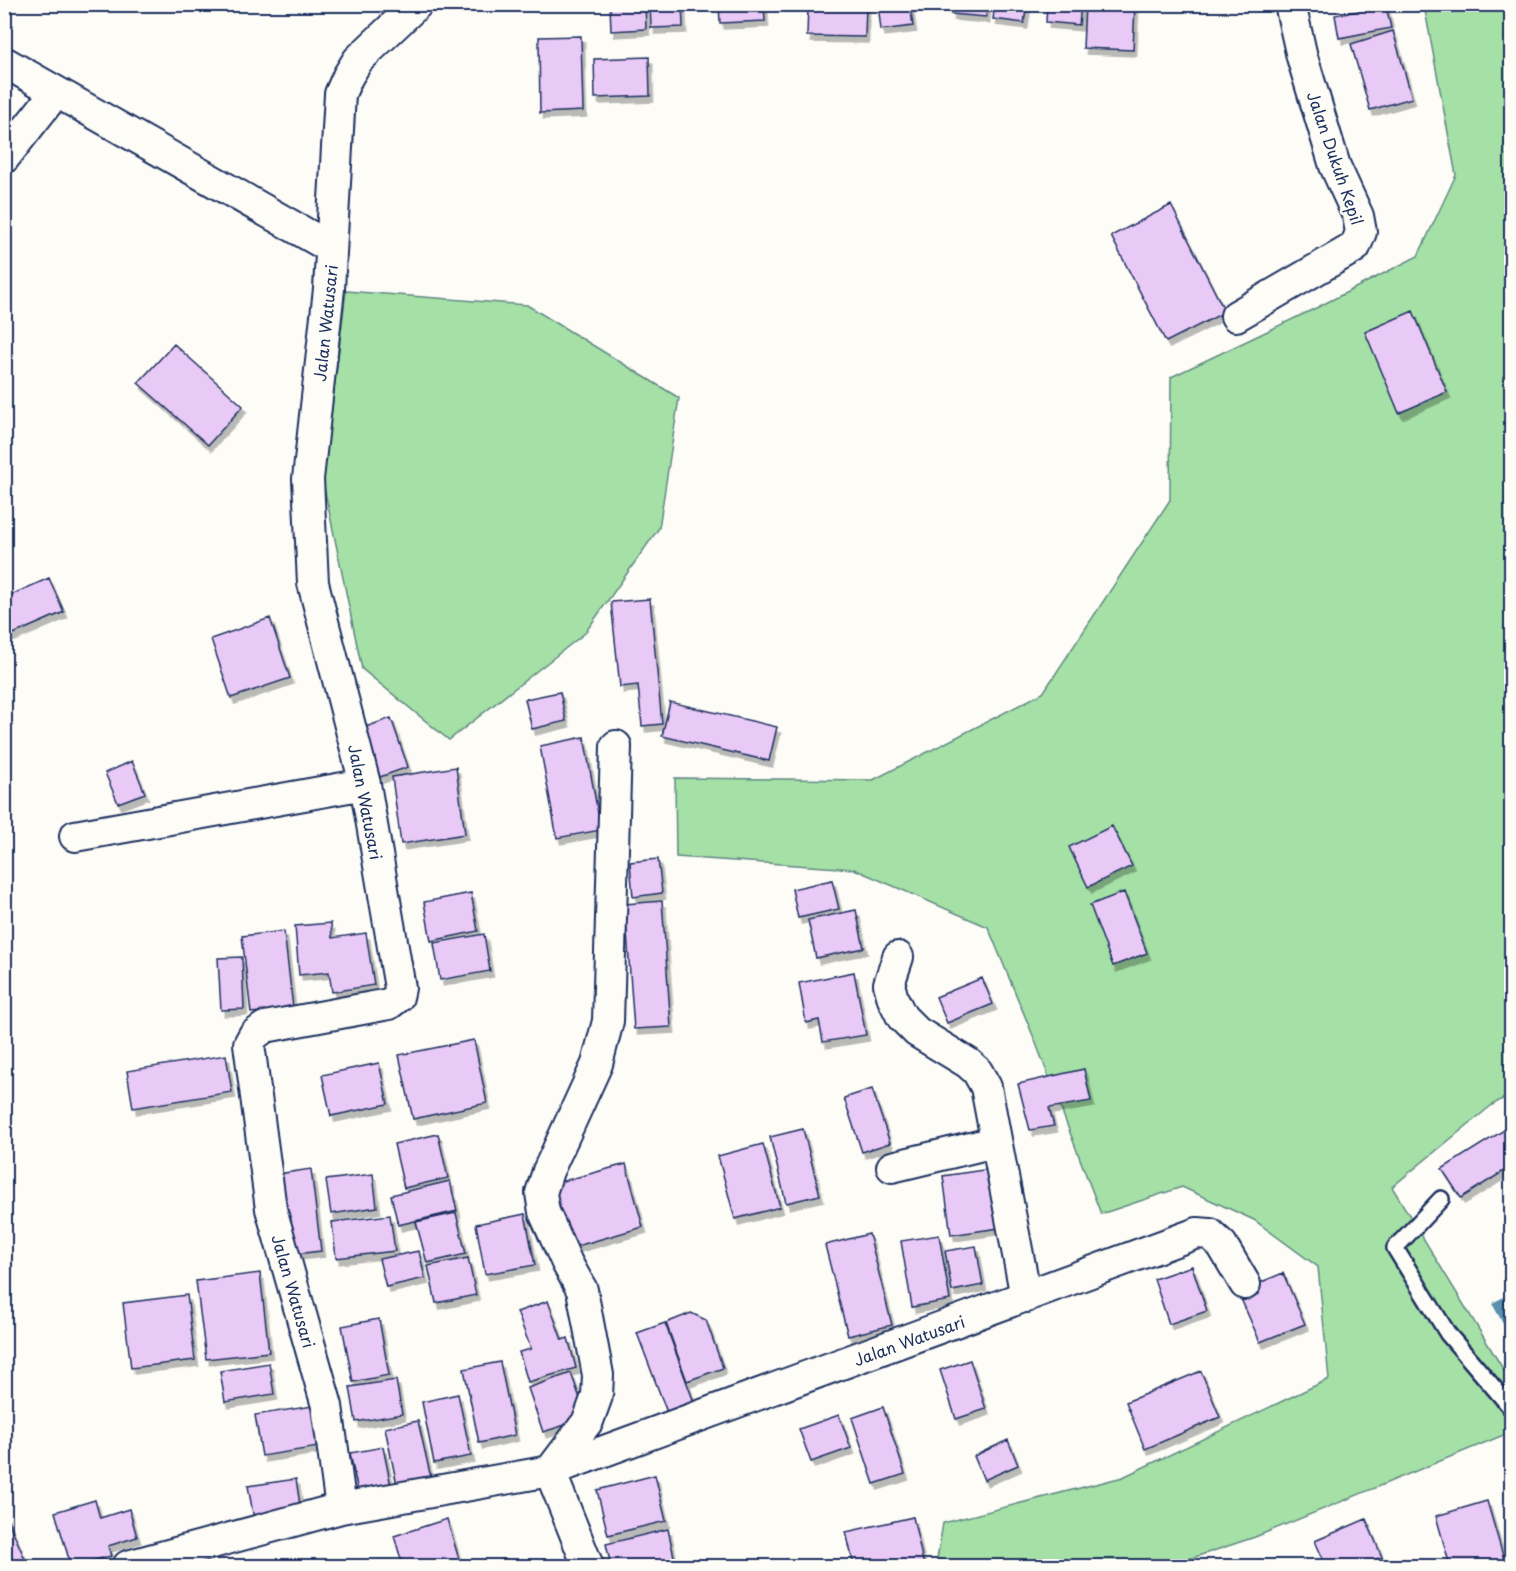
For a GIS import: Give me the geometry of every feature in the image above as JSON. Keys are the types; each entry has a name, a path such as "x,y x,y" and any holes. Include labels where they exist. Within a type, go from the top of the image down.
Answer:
{"street":[{"name":"Jalan Watusari","path":"341,1508 327,1406 271,1209 249,1044 254,1035 265,1027 389,1004 398,997 400,988 365,784 314,583 308,479 329,289 340,94 358,60 417,4"},
{"name":"Jalan Dukuh Kepil","path":"1236,316 1355,247 1361,232 1358,216 1335,166 1302,57 1290,4"},
{"path":"4,62 332,248"},
{"path":"4,158 56,92"},
{"path":"588,1566 550,1471 588,1421 597,1396 598,1375 582,1290 544,1212 540,1193 597,1064 608,1021 616,746"},
{"path":"75,836 365,784"},
{"path":"898,957 889,984 892,999 902,1017 917,1032 968,1063 977,1071 986,1087 1026,1297"},
{"path":"892,1167 995,1142"},
{"name":"Jalan Watusari","path":"128,1566 341,1508 550,1471 1197,1233 1210,1234 1222,1245 1245,1284"}],"lane":[{"path":"1441,1199 1395,1248 1448,1334 1512,1408"}],"green space":[{"path":"1424,5 1511,5 1511,1094 1492,1105 1392,1187 1511,1382 1511,1432 1255,1537 1168,1566 936,1566 943,1523 1123,1477 1329,1379 1318,1267 1254,1220 1182,1187 1101,1214 1034,1038 988,927 854,869 676,857 675,778 873,780 1043,693 1170,500 1171,377 1316,308 1418,256 1456,175"},
{"path":"346,291 527,305 679,398 659,528 585,633 449,740 362,669 323,482"}],"building":[{"path":"610,4 645,4 646,29 611,31"},
{"path":"650,4 682,4 683,27 651,28"},
{"path":"719,4 764,4 765,21 720,23"},
{"path":"808,4 866,4 865,37 807,36"},
{"path":"878,4 910,4 913,26 881,30"},
{"path":"952,4 987,4 986,17 951,14"},
{"path":"995,4 1027,4 1024,23 993,19"},
{"path":"1047,4 1081,4 1079,25 1046,22"},
{"path":"1085,4 1135,4 1133,50 1083,48"},
{"path":"1386,6 1391,28 1339,38 1335,15"},
{"path":"1393,31 1412,98 1370,110 1351,44"},
{"path":"581,36 583,111 540,113 539,37"},
{"path":"649,57 650,96 595,98 594,59"},
{"path":"1171,205 1225,312 1166,342 1111,236"},
{"path":"1413,311 1447,392 1399,413 1365,332"},
{"path":"174,344 243,406 208,445 138,383"},
{"path":"49,578 64,612 4,638 4,598"},
{"path":"650,599 662,724 642,726 638,685 620,687 611,602"},
{"path":"270,618 290,678 231,698 211,639"},
{"path":"560,692 566,721 532,729 525,699"},
{"path":"670,702 777,727 769,761 662,736"},
{"path":"391,718 408,767 380,777 363,728"},
{"path":"584,737 601,830 557,838 540,746"},
{"path":"132,761 145,793 118,803 105,773"},
{"path":"456,767 465,834 401,844 392,777"},
{"path":"1112,826 1132,866 1088,887 1069,847"},
{"path":"658,859 662,893 633,897 630,862"},
{"path":"832,880 839,909 798,918 792,889"},
{"path":"1124,892 1147,953 1113,966 1090,905"},
{"path":"471,893 478,931 431,941 424,902"},
{"path":"662,901 671,1027 634,1029 625,904"},
{"path":"856,910 864,948 816,958 808,920"},
{"path":"331,923 332,938 366,933 374,985 332,992 329,972 299,975 295,926"},
{"path":"284,931 293,1008 251,1013 242,936"},
{"path":"484,934 490,971 440,980 434,943"},
{"path":"242,957 244,1009 221,1010 218,958"},
{"path":"854,972 866,1035 823,1042 819,1020 806,1023 799,983"},
{"path":"982,978 993,1004 947,1023 936,997"},
{"path":"474,1040 487,1103 413,1119 399,1055"},
{"path":"226,1055 232,1092 133,1108 127,1071"},
{"path":"379,1063 388,1104 331,1116 322,1075"},
{"path":"1084,1069 1091,1101 1049,1108 1054,1126 1030,1130 1018,1084"},
{"path":"872,1089 890,1143 862,1152 844,1098"},
{"path":"1512,1125 1512,1166 1461,1198 1442,1169"},
{"path":"803,1129 820,1195 786,1203 770,1137"},
{"path":"438,1134 448,1178 404,1188 394,1144"},
{"path":"763,1144 780,1207 735,1219 718,1156"},
{"path":"626,1164 643,1227 563,1250 545,1186"},
{"path":"311,1169 321,1251 287,1255 278,1174"},
{"path":"990,1169 999,1228 951,1235 943,1176"},
{"path":"373,1174 377,1207 331,1214 326,1180"},
{"path":"450,1181 457,1211 398,1225 391,1195"},
{"path":"456,1213 466,1254 427,1263 416,1222"},
{"path":"525,1214 535,1265 485,1274 476,1224"},
{"path":"390,1215 395,1251 336,1258 332,1222"},
{"path":"869,1234 892,1325 848,1336 825,1245"},
{"path":"939,1235 950,1300 912,1307 901,1241"},
{"path":"976,1246 983,1285 952,1291 945,1251"},
{"path":"419,1251 425,1278 386,1287 379,1259"},
{"path":"468,1258 476,1295 436,1303 428,1266"},
{"path":"1192,1266 1207,1311 1169,1324 1154,1279"},
{"path":"260,1273 269,1352 206,1359 196,1281"},
{"path":"1283,1273 1305,1324 1260,1342 1238,1292"},
{"path":"187,1295 195,1360 131,1368 123,1303"},
{"path":"548,1301 562,1340 568,1338 576,1368 528,1382 519,1352 531,1349 517,1312"},
{"path":"691,1313 706,1320 723,1368 687,1381 666,1323"},
{"path":"379,1319 389,1375 353,1382 342,1326"},
{"path":"665,1323 695,1405 668,1415 637,1333"},
{"path":"970,1360 986,1409 956,1419 940,1370"},
{"path":"500,1362 515,1435 479,1443 464,1369"},
{"path":"269,1363 274,1394 225,1402 220,1371"},
{"path":"1201,1371 1220,1417 1145,1449 1126,1402"},
{"path":"571,1373 587,1418 543,1432 528,1388"},
{"path":"396,1380 402,1414 356,1422 350,1387"},
{"path":"458,1394 471,1456 434,1463 422,1402"},
{"path":"319,1405 325,1446 262,1456 255,1415"},
{"path":"883,1407 905,1474 874,1484 852,1418"},
{"path":"839,1415 851,1448 811,1462 799,1429"},
{"path":"418,1421 431,1478 397,1485 385,1428"},
{"path":"1008,1440 1018,1465 984,1480 974,1456"},
{"path":"383,1447 392,1491 359,1497 350,1453"},
{"path":"655,1475 666,1521 608,1535 597,1490"},
{"path":"296,1479 302,1518 255,1525 248,1486"},
{"path":"95,1500 100,1518 129,1509 137,1537 108,1546 111,1556 71,1566 55,1512"},
{"path":"1487,1501 1506,1566 1450,1566 1436,1516"},
{"path":"4,1511 28,1566 4,1566"},
{"path":"913,1517 924,1566 854,1566 846,1532"},
{"path":"447,1519 461,1566 403,1566 394,1536"},
{"path":"1366,1519 1382,1557 1359,1566 1326,1566 1315,1541"},
{"path":"668,1529 676,1566 611,1566 606,1544"},
{"path":"506,1559 508,1566 483,1566"}],"waterway":[{"path":"1512,1298 1498,1305 1512,1330"}]}
